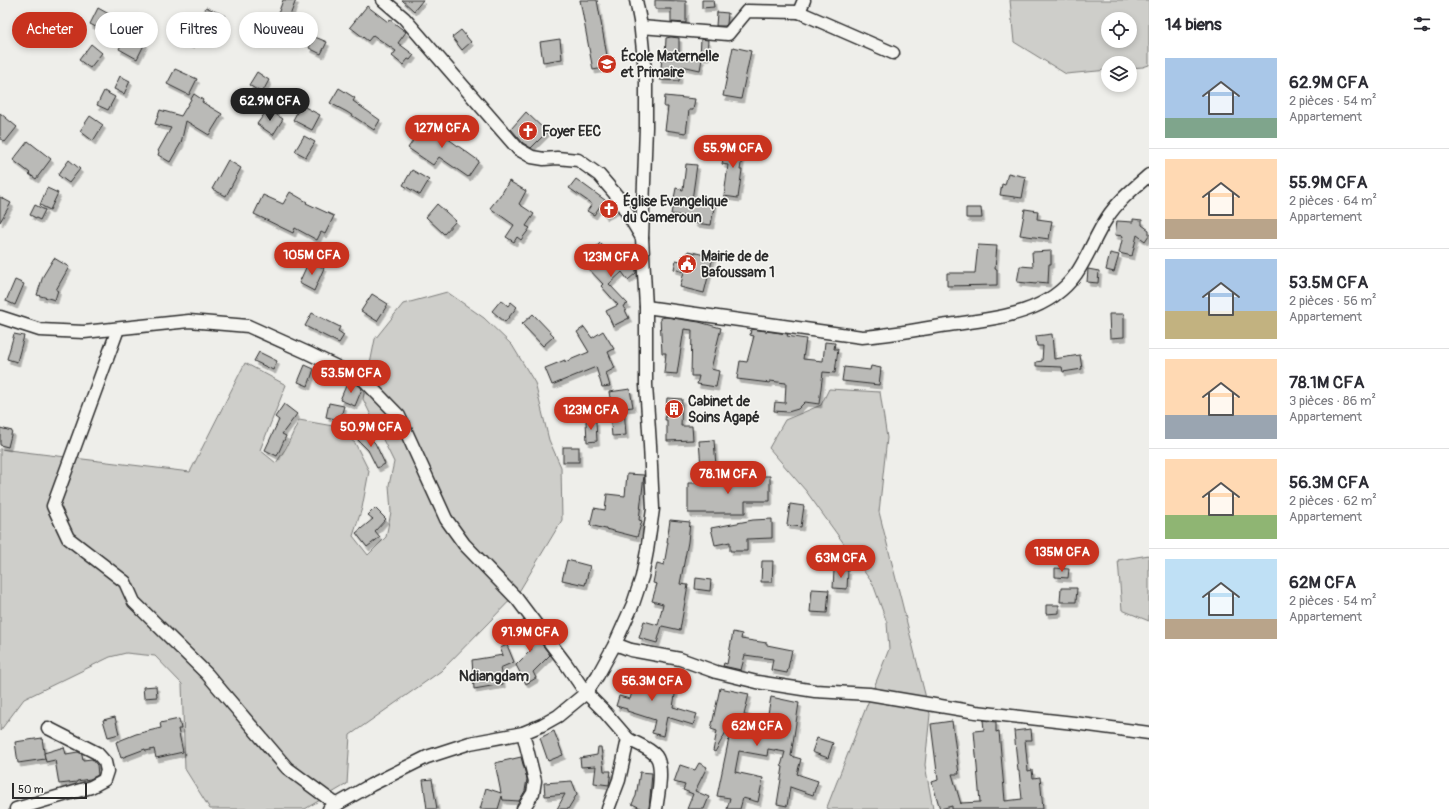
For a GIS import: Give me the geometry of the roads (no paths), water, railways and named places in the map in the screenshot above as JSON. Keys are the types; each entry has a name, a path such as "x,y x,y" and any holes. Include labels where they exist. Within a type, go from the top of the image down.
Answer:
{"street":[{"path":"383,0 404,18 518,149 532,157 544,159 557,158 578,160 599,175 617,196 642,238"},
{"path":"118,329 53,506 68,538 126,582 134,602 207,674 287,768 333,807 371,785 427,757 470,743 523,733 558,716 586,694 615,644 633,604 642,577 651,528 651,452 646,384 646,307 642,238 646,81 641,27 636,0"},
{"path":"799,12 804,0"},
{"path":"641,27 728,34 748,11 799,12 892,53"},
{"path":"646,307 862,337 893,335 1006,317 1039,305 1055,296 1075,275 1107,218 1124,198 1149,175"},
{"path":"0,317 40,330 84,332 188,321 248,326 364,380 399,416 446,519 464,544 518,599 586,694 603,710 628,739 655,754 658,759 660,772 656,809"},
{"path":"615,644 631,650 680,659 716,672 757,682 815,691 870,694 976,712 1149,733"},
{"path":"16,809 91,787 104,780 107,771 105,762 98,753 48,728"},
{"path":"522,809 533,793 535,781 523,733"},
{"path":"608,809 619,780 628,739"}],"place":[{"name":"École Maternelle et Primaire","path":"607,64"},
{"name":"Foyer EEC","path":"528,131"},
{"name":"Église Evangelique du Cameroun","path":"609,209"},
{"name":"Mairie de de Bafoussam 1","path":"687,264"},
{"name":"Cabinet de Soins Agapé","path":"674,409"}],"district":[{"name":"Ndiangdam","path":"494,676"}]}
